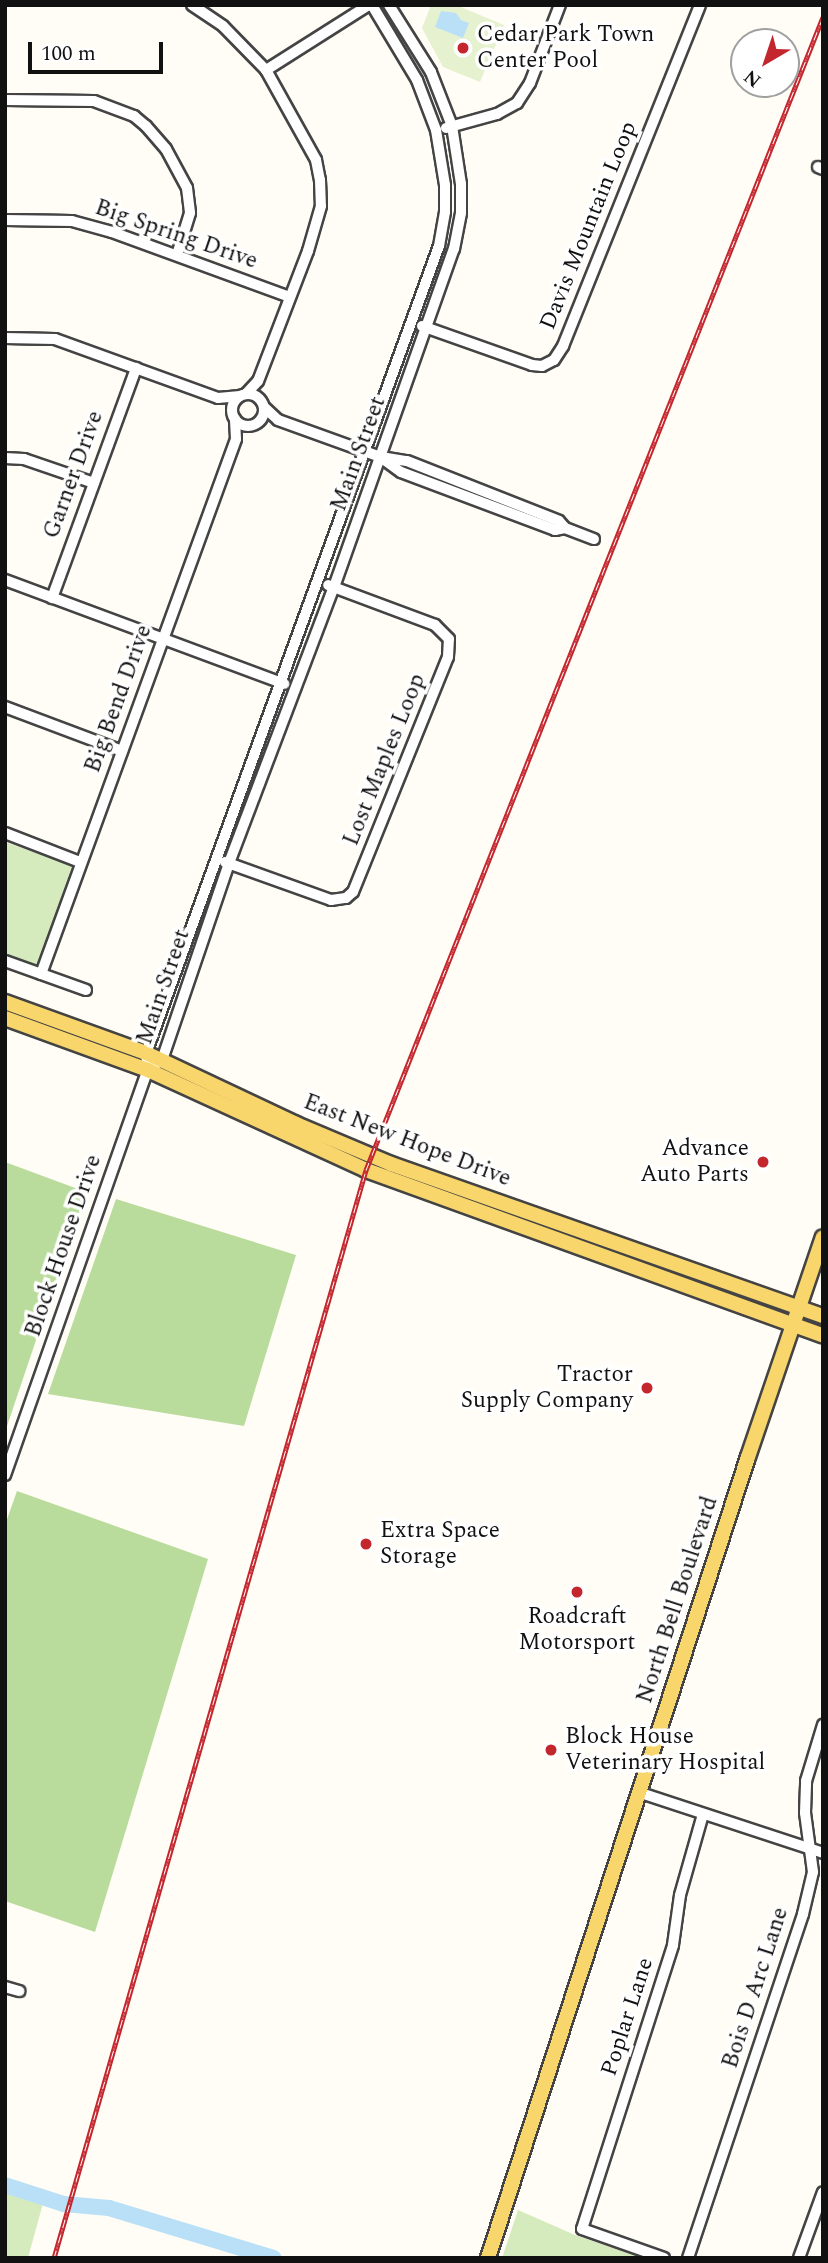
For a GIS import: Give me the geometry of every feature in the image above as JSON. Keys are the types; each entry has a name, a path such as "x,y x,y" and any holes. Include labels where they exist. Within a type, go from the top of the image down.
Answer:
{"main road":[{"name":"East New Hope Drive","path":"5,1002 146,1053 391,1164 823,1316"},
{"name":"East New Hope Drive","path":"5,1018 148,1070 366,1170 823,1335"},
{"name":"North Bell Boulevard","path":"488,2258 638,1792 823,1237"}],"street":[{"path":"192,5 223,26 265,69 316,160 320,180 321,206 316,227 258,380 233,404 234,417"},
{"path":"265,69 370,5"},
{"name":"Main Street","path":"370,5 417,80 443,156 445,212 432,275 280,682 146,1053 148,1070 162,1060 229,863 293,687 334,587 454,249 461,213 459,153 452,126 431,72 389,5"},
{"path":"436,130 497,114 517,103 530,83 560,5"},
{"name":"Davis Mountain Loop","path":"413,322 532,365 542,366 554,360 563,346 700,5"},
{"path":"5,100 94,102 134,116 146,126 166,149 187,188 190,213 177,255"},
{"name":"Big Spring Drive","path":"5,220 72,221 177,255 290,297"},
{"path":"5,338 55,339 218,398 243,395 262,404 278,420 381,457 407,461 559,521 565,528 594,539"},
{"name":"Garner Drive","path":"52,598 136,368"},
{"path":"254,424 263,416 258,380"},
{"path":"218,398 240,424 278,420"},
{"name":"Big Bend Drive","path":"41,974 236,439 234,417"},
{"name":"Big Bend Drive","path":"236,439 254,424"},
{"path":"5,458 24,458 94,483"},
{"path":"5,580 293,687"},
{"name":"Lost Maples Loop","path":"216,858 331,900 346,898 354,892 448,657 449,639 435,625 319,582"},
{"path":"5,707 122,751"},
{"path":"5,833 80,862"},
{"path":"5,961 86,990"},
{"name":"Block House Drive","path":"5,1475 148,1070"},
{"name":"Bois D Arc Lane","path":"688,2258 803,1914 817,1851 805,1813 806,1781 823,1725"},
{"path":"638,1792 817,1851"},
{"name":"Poplar Lane","path":"664,2258 582,2229 673,1945 680,1895 703,1814"},
{"path":"5,1987 19,1991"},
{"path":"799,2258 823,2192"}],"green space":[{"name":"Cedar Park Town Center Pool","path":"431,5 456,5 504,25 480,82 443,67 422,28"},
{"path":"5,842 72,866 37,966 5,955"},
{"path":"5,1162 86,1192 5,1432"},
{"path":"116,1199 296,1255 244,1426 48,1394"},
{"path":"17,1491 208,1559 95,1932 5,1901 5,1525"},
{"path":"5,2185 45,2196 28,2258 5,2258"},
{"path":"518,2210 575,2235 642,2258 502,2258"}],"water":[{"path":"441,11 456,13 461,20 469,23 463,38 435,27"}],"waterway":[{"path":"5,2185 64,2204 109,2208 274,2258"}],"railway":[{"path":"54,2258 366,1170 823,17"}],"place":[{"name":"Cedar Park Town Center Pool","path":"463,48"},
{"name":"Advance Auto Parts","path":"763,1162"},
{"name":"Tractor Supply Company","path":"647,1388"},
{"name":"Extra Space Storage","path":"366,1544"},
{"name":"Roadcraft Motorsport","path":"577,1592"},
{"name":"Block House Veterinary Hospital","path":"551,1750"}]}
